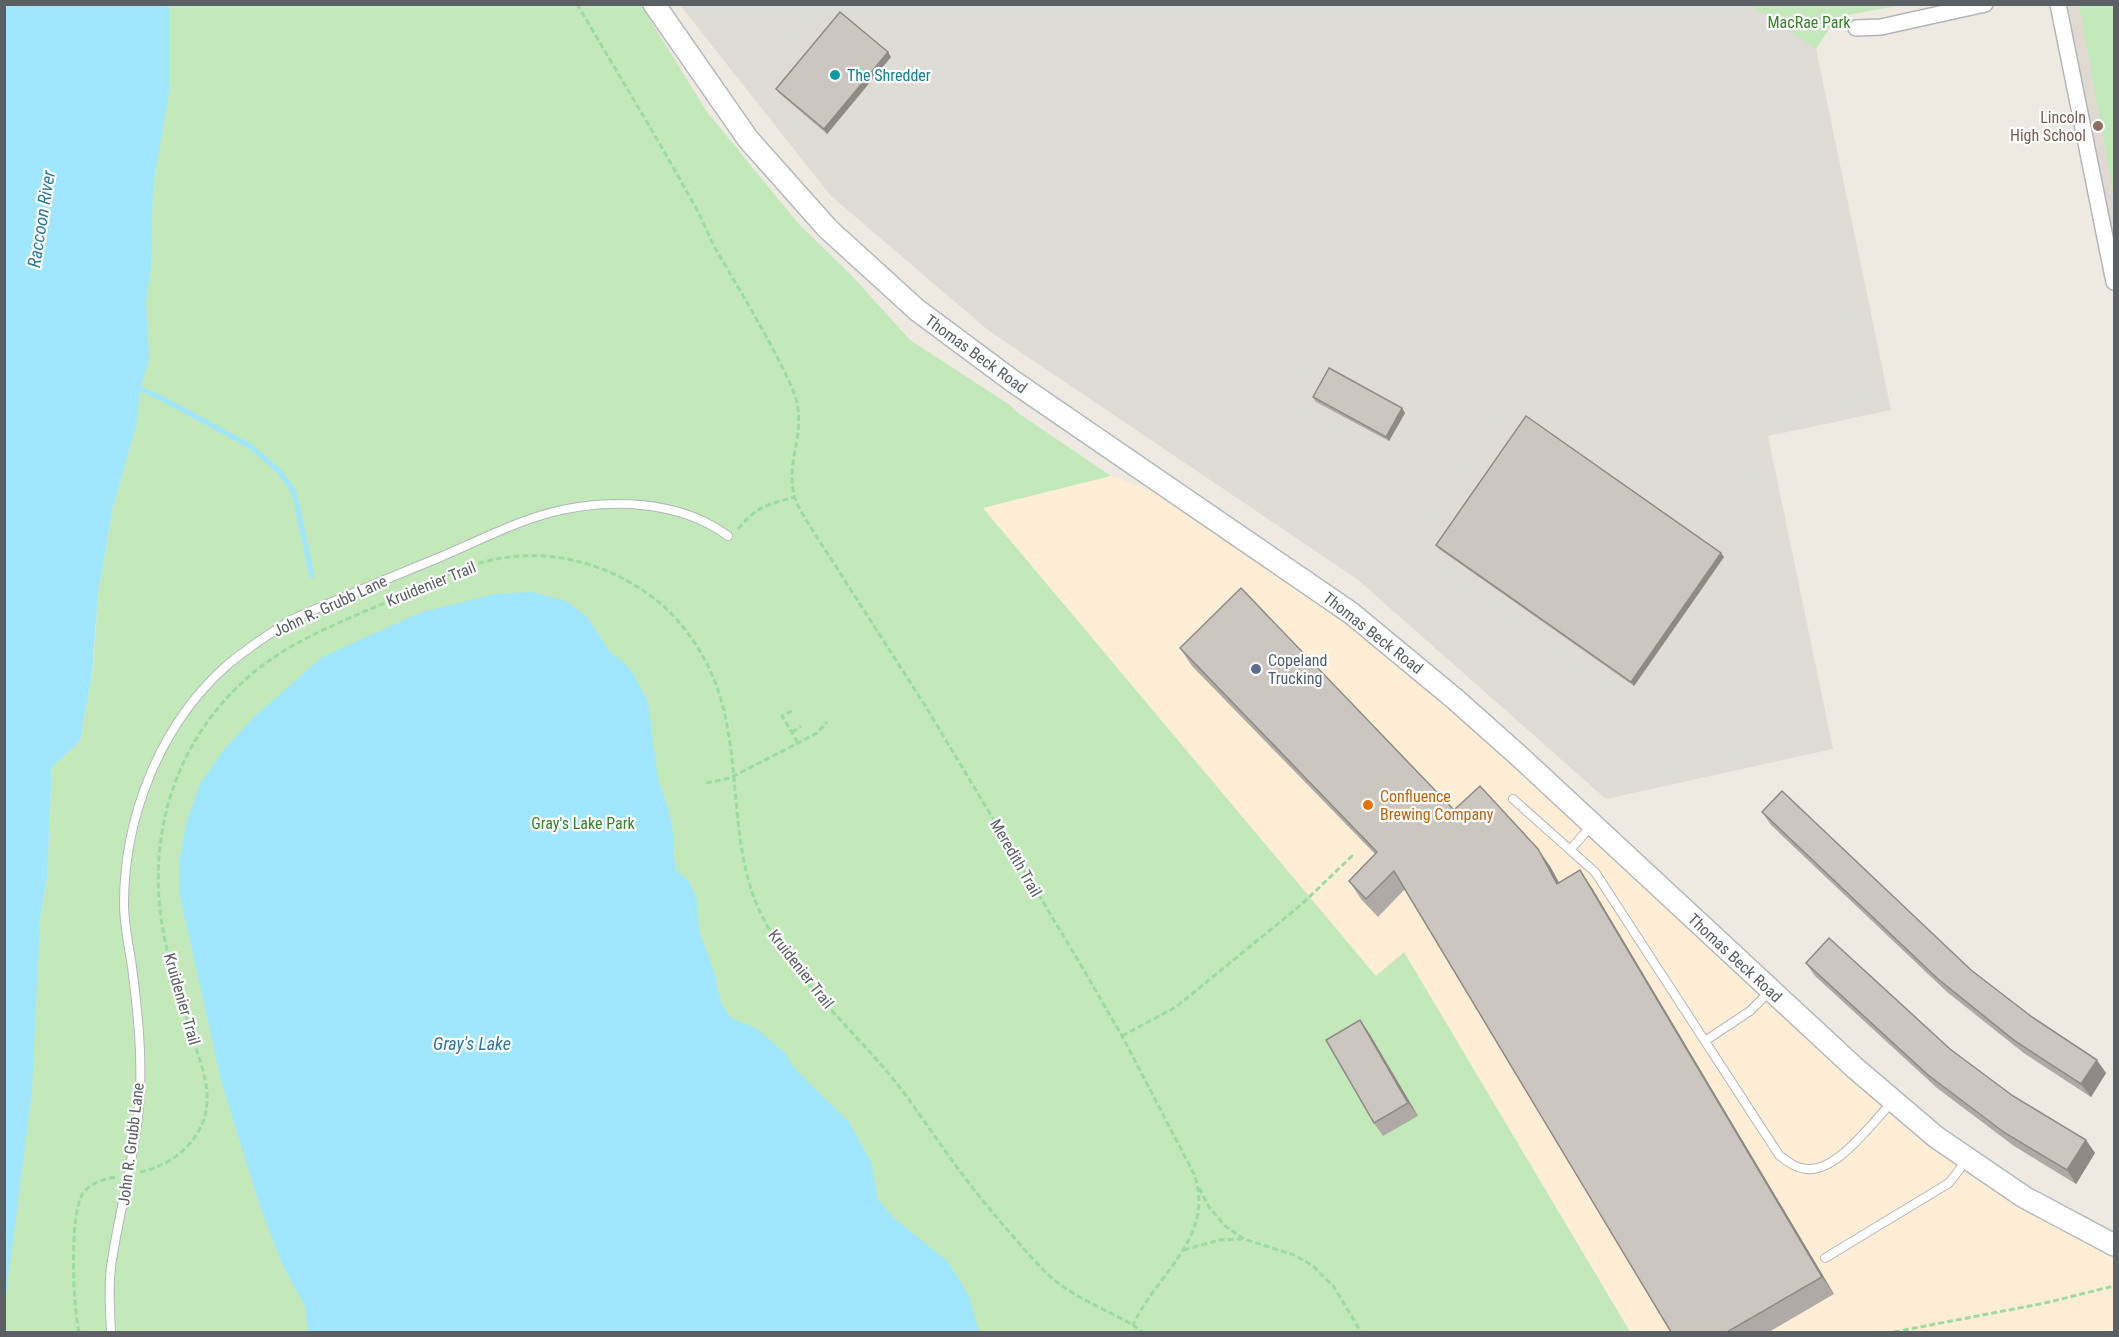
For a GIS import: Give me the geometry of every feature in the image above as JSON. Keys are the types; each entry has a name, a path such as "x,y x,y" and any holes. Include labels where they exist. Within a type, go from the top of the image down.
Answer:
{"main road":[{"name":"Thomas Beck Road","path":"654,4 748,139 828,229 916,310 1014,382 1351,612 1455,699 1855,1068 1936,1137 2024,1197 2115,1245"}],"street":[{"path":"1856,28 1881,27 1929,10 1985,4"},
{"path":"2058,4 2111,247 2115,282"}],"lane":[{"name":"John R. Grubb Lane","path":"111,1332 109,1297 111,1261 130,1174 139,1108 140,1044 124,905 128,847 138,806 156,762 174,728 196,697 224,668 257,641 291,620 508,528 552,512 596,505 638,504 697,518 717,527 728,536"},
{"path":"1513,799 1595,872 1779,1155 1794,1166 1809,1170 1825,1166 1844,1152 1893,1101"},
{"path":"1570,850 1593,825"},
{"path":"1705,1041 1750,1011 1770,990"},
{"path":"1825,1258 1949,1183 1968,1159"}],"path":[{"name":"Meredith Trail","path":"577,4 697,210 717,251 750,304 792,388 800,418 792,480 795,497 806,520 890,649 1122,1036 1184,1153 1199,1187 1201,1204 1198,1219 1184,1250 1140,1310 1133,1325"},
{"path":"728,536 739,529 754,511 765,505 795,497"},
{"name":"Kruidenier Trail","path":"79,1332 73,1282 74,1242 82,1195 93,1184 108,1178 157,1169 175,1158 198,1134 207,1103 204,1076 170,959 160,916 158,893 160,850 169,798 184,760 212,715 252,674 289,647 357,614 483,562 540,556 572,559 604,568 635,584 678,621 710,669 723,706 735,776 747,873 761,914 793,963 889,1074 978,1195 1041,1268 1059,1284 1142,1332"},
{"path":"792,711 782,716 798,743"},
{"path":"706,783 735,776 817,733 827,722"},
{"path":"792,732 801,726"},
{"path":"1122,1036 1176,1007 1302,903 1352,856 1354,858"},
{"path":"1199,1187 1209,1207 1225,1226 1244,1239 1294,1255 1312,1265 1334,1287 1361,1332"},
{"path":"1184,1250 1219,1240 1244,1239"},
{"path":"1894,1332 2046,1303 2115,1286"}],"shaded area":[{"path":"680,5 1749,5 1816,49 1891,410 1768,436 1833,749 1606,799 1357,579 988,330 831,196"},
{"name":"Lincoln High School","path":"2058,5 2114,5 2114,247"},
{"path":"1111,476 1200,509 1351,612 1936,1137 2114,1245 2114,1332 1631,1332 1404,953 1376,976 982,507"}],"green space":[{"name":"Gray's Lake Park","path":"162,4 641,5 707,112 797,222 855,279 910,340 1010,405 1018,413 1111,476 983,508 1376,976 1404,952 1630,1332 5,1332 6,1295 40,919 47,877 52,767 80,741 93,669 98,595 112,511 130,447 139,396"},
{"name":"MacRae Park","path":"1749,5 1901,5 1837,17 1816,49"},
{"path":"2079,5 2114,5 2114,197"}],"water":[{"name":"Raccoon River","path":"5,4 169,5 169,92 153,186 151,267 146,302 149,360 140,389 136,426 112,511 98,595 92,675 80,741 52,767 47,877 40,919 32,1091 5,1317"},
{"name":"Gray's Lake","path":"533,592 568,602 588,618 610,652 622,661 634,675 648,702 658,780 668,807 677,871 690,883 697,900 699,931 713,969 721,1003 731,1018 757,1029 786,1054 794,1068 849,1122 871,1162 878,1200 894,1218 948,1262 969,1296 979,1332 308,1332 305,1306 282,1264 260,1206 222,1084 179,892 179,864 186,824 200,784 222,752 254,717 322,657 422,612 496,594"}],"building":[{"name":"The Shredder","path":"840,12 888,52 824,129 776,89"},
{"path":"1329,368 1402,408 1386,437 1313,397"},
{"path":"1526,416 1721,553 1631,682 1436,545"},
{"path":"1241,588 1454,810 1480,786 1538,849 1557,884 1580,870 1822,1277 1727,1332 1671,1332 1394,871 1366,899 1349,881 1377,852 1180,648"},
{"path":"1782,791 1971,970 2032,1017 2097,1060 2081,1084 2015,1041 1938,979 1762,812"},
{"path":"1829,938 1950,1049 2013,1096 2086,1140 2067,1170 2005,1133 1928,1075 1806,963"},
{"path":"1360,1020 1408,1103 1374,1123 1326,1040"}],"waterway":[{"path":"134,386 250,446 279,471 294,492 312,576"}],"place":[{"name":"The Shredder","path":"835,75"},
{"name":"Lincoln High School","path":"2098,126"},
{"name":"Copeland Trucking","path":"1256,669"},
{"name":"Confluence Brewing Company","path":"1368,805"}]}
